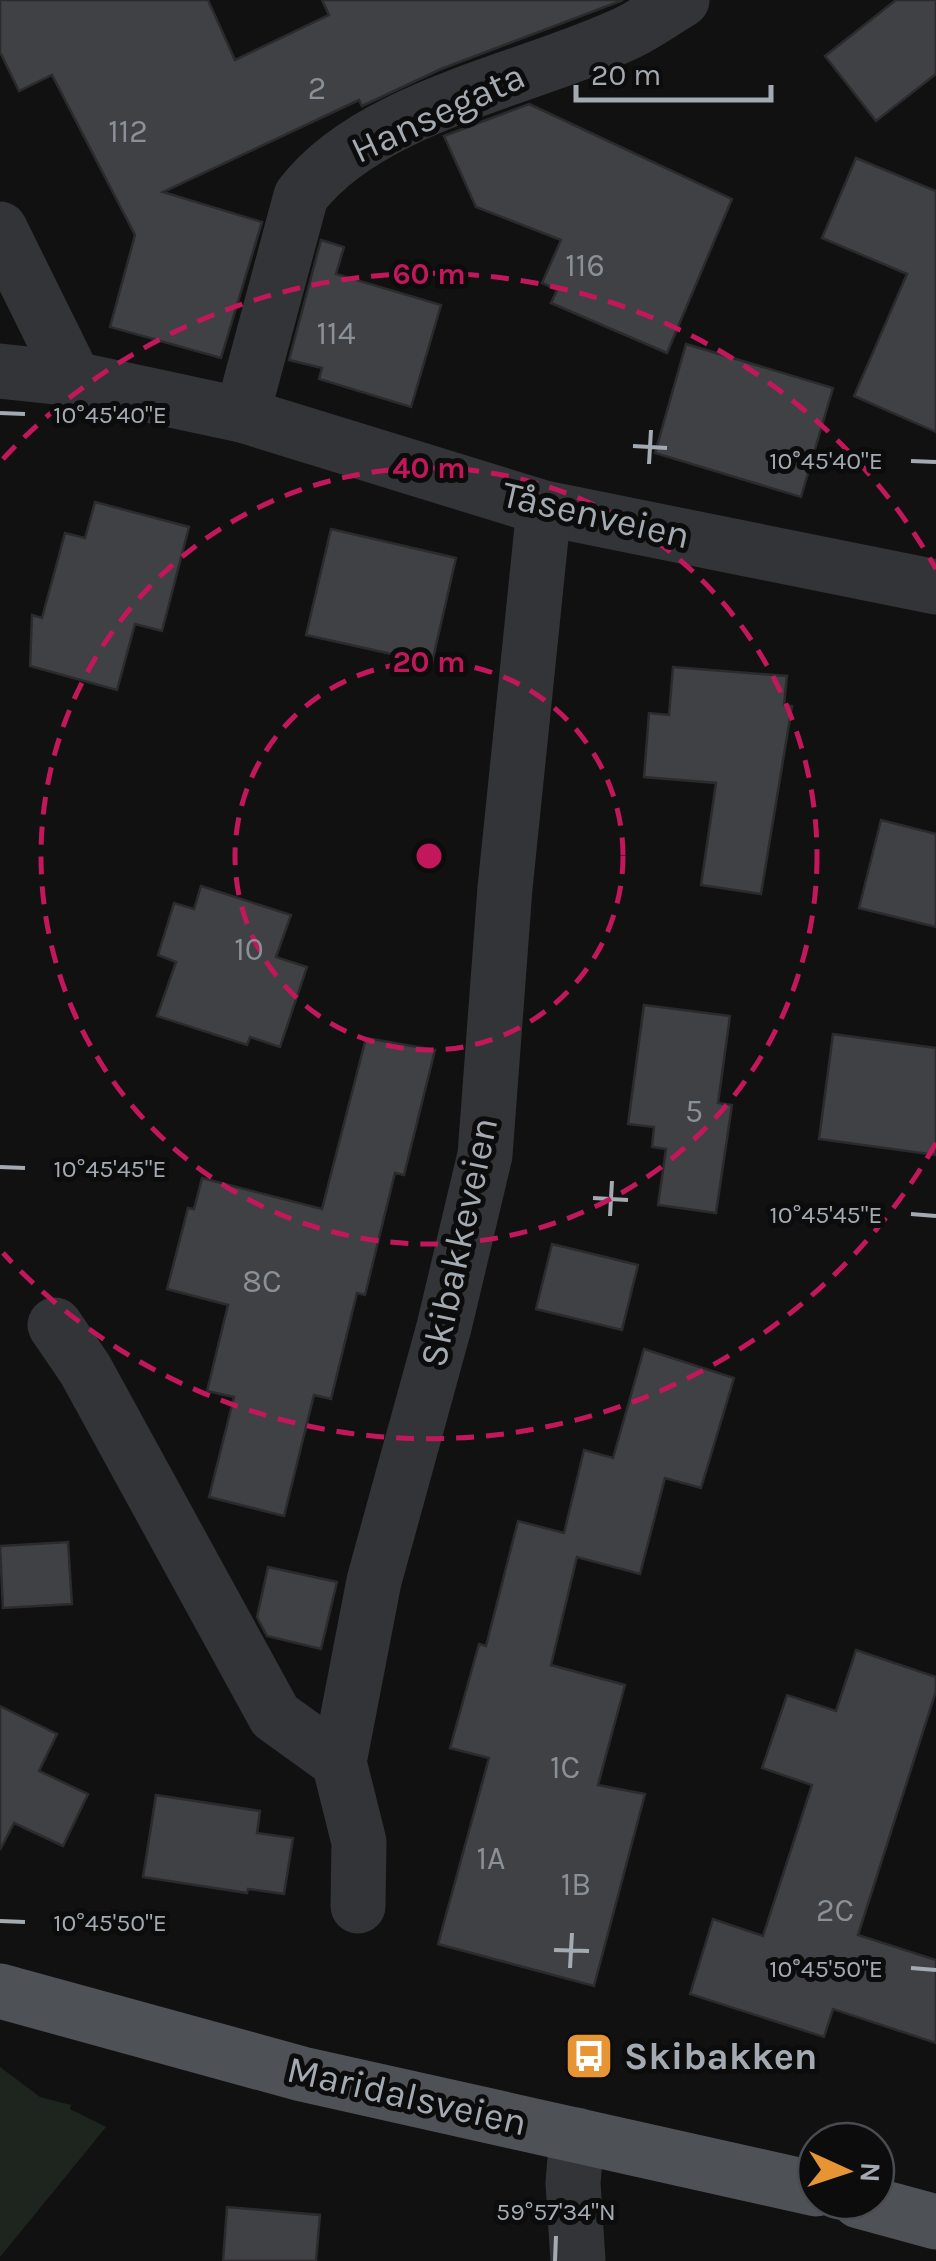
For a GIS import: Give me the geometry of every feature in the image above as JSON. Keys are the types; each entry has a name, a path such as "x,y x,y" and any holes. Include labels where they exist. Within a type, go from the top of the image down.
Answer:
{"main road":[{"name":"Maridalsveien","path":"0,1991 302,2074 796,2185"},
{"path":"896,2211 936,2222"}],"street":[{"name":"Hansegata","path":"242,415 301,196 323,167 372,136 629,32 682,0"},
{"path":"0,229 74,379"},
{"name":"Tåsenveien","path":"0,370 74,379 242,415 544,508 936,587"},
{"name":"Skibakkeveien","path":"358,1906 359,1842 339,1762 374,1581 444,1327 485,1155 505,888 544,508"},
{"path":"55,1325 85,1369 274,1716 339,1762"},
{"path":"577,2135 572,2184 578,2261"}],"shaded area":[{"path":"0,2067 40,2097 71,2105 70,2109 106,2127 0,2257"}],"building":[{"path":"0,0 208,0 235,60 329,15 322,0 623,0 441,69 362,106 359,100 163,192 262,222 221,358 110,327 135,235 52,75 19,91 0,52"},
{"path":"896,0 936,0 936,74 876,121 825,56"},
{"path":"529,104 732,199 667,353 551,303 557,290 542,283 561,240 476,207 444,136"},
{"path":"856,158 936,191 936,432 854,396 907,274 822,238"},
{"path":"321,240 344,247 336,274 441,305 411,407 319,379 322,368 289,360"},
{"path":"686,344 833,388 801,497 655,453"},
{"path":"95,502 189,527 162,631 135,624 117,690 30,666 32,615 42,618 65,533 85,538"},
{"path":"331,529 456,558 432,663 306,635"},
{"path":"673,667 787,676 784,705 792,706 761,894 701,885 716,783 644,777 649,713 669,715"},
{"path":"881,820 936,834 936,927 859,908"},
{"path":"201,886 291,915 276,957 307,967 280,1047 250,1037 247,1045 157,1016 176,962 158,955 174,903 194,909"},
{"path":"644,1005 730,1016 718,1103 732,1105 716,1213 658,1205 666,1149 652,1147 654,1127 628,1124"},
{"path":"833,1034 936,1048 936,1155 819,1139"},
{"path":"366,1038 435,1050 404,1175 395,1173 365,1295 357,1293 331,1399 314,1395 284,1516 209,1497 234,1397 207,1391 228,1305 167,1289 188,1208 194,1209 202,1178 322,1209"},
{"path":"552,1244 638,1265 622,1330 536,1309"},
{"path":"644,1349 734,1378 701,1488 665,1478 640,1574 577,1557 551,1665 625,1685 598,1785 645,1794 594,1986 438,1944 489,1758 450,1748 479,1644 486,1646 518,1521 564,1533 584,1450 613,1458"},
{"path":"68,1542 72,1604 3,1608 0,1546"},
{"path":"268,1567 337,1582 321,1649 267,1636 257,1617"},
{"path":"856,1650 936,1677 936,1691 858,1935 936,1960 936,2043 833,2009 824,2037 690,1994 713,1919 763,1936 812,1785 762,1768 787,1695 836,1711"},
{"path":"0,1706 57,1734 39,1771 88,1794 63,1846 14,1823 0,1850"},
{"path":"156,1795 260,1811 257,1833 293,1838 284,1894 248,1889 247,1893 143,1877"},
{"path":"227,2207 320,2215 316,2261 223,2261"}],"place":[{"name":"Skibakken","path":"589,2056"}]}
